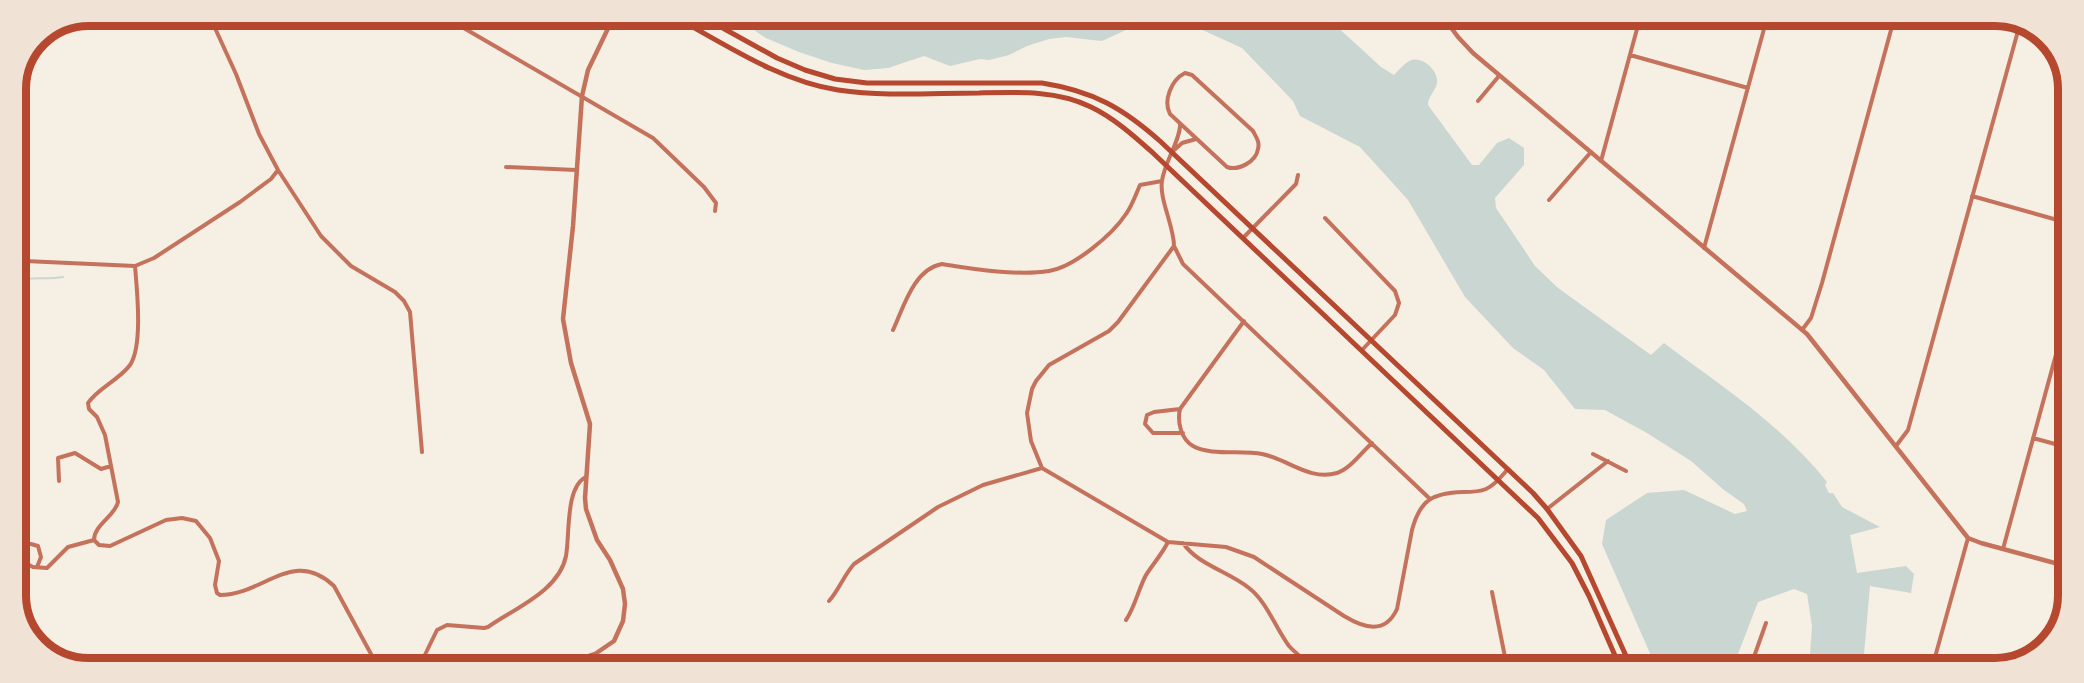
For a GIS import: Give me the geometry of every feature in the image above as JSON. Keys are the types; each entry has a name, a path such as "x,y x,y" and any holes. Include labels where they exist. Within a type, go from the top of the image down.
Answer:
{"main road":[{"path":"691,26 772,70 836,90 870,93 1025,92 1060,96 1089,106 1108,117 1166,165 1538,518 1572,563 1616,658"},
{"path":"719,26 777,58 835,79 867,82 1042,83 1079,91 1125,112 1252,228 1547,509 1581,556 1627,658"}],"street":[{"path":"214,26 236,74 259,134 278,170 324,238 351,266 395,292 410,312 422,452"},
{"path":"460,26 653,138 665,147 704,187 716,204 715,211"},
{"path":"583,658 595,654 614,641 623,621 623,589 610,560 597,540 586,509 590,424 571,363 563,319 573,226 582,96 588,70 609,26"},
{"path":"1450,26 1465,46 1803,330 1968,538 2058,564"},
{"path":"1601,161 1638,26"},
{"path":"1704,248 1765,26"},
{"path":"1803,330 1812,316 1822,283 1892,26"},
{"path":"1896,446 1908,430 2018,30"},
{"path":"1630,55 1748,88"},
{"path":"1185,74 1192,75 1253,130 1258,141 1258,150 1257,154 1243,167 1235,170 1227,167 1196,139 1170,114 1166,106 1168,94 1179,76 1185,74"},
{"path":"1478,101 1500,75"},
{"path":"1180,124 1179,134 1174,142 1162,181 1174,236 1173,246 1109,331 1049,364 1036,381 1027,413 1031,441 1042,468 1168,542 1226,547 1254,557 1357,624 1368,627 1378,627 1393,618 1397,609 1415,518 1429,498 1450,492 1484,490 1499,480 1507,470"},
{"path":"1172,153 1182,143 1196,139"},
{"path":"1549,200 1591,152"},
{"path":"506,167 576,170"},
{"path":"26,261 135,266 154,258 240,202 278,170"},
{"path":"1243,238 1296,184 1298,175"},
{"path":"893,330 917,280 932,266 942,264 965,268 1049,271 1074,263 1126,214 1140,185 1162,181"},
{"path":"1972,196 2058,220"},
{"path":"1325,218 1395,291 1399,303 1395,315 1362,351"},
{"path":"1173,246 1183,264 1429,498"},
{"path":"135,266 137,334 134,357 129,366 87,404 97,417 105,435 118,502 116,509 94,533 94,540 99,545 110,546 166,520 182,518 196,521 210,538 219,561 215,585 217,593 220,595 243,590 300,569 313,571 324,576 334,586 373,658"},
{"path":"1244,321 1180,409 1178,416 1183,433 1193,446 1204,450 1263,454 1309,473 1324,475 1339,472 1372,443"},
{"path":"2002,549 2058,347"},
{"path":"1180,409 1154,412 1147,415 1145,424 1153,433 1183,433"},
{"path":"2033,438 2058,445"},
{"path":"59,481 58,458 75,453 100,469 111,466"},
{"path":"1593,454 1626,471"},
{"path":"1547,509 1608,461"},
{"path":"829,601 854,564 938,507 983,485 1042,468"},
{"path":"423,658 437,630 442,627 447,625 488,627 546,590 566,558 574,492 581,479 586,477"},
{"path":"1935,658 1968,538"},
{"path":"26,563 47,568 68,547 94,540"},
{"path":"1126,620 1145,578 1168,542"},
{"path":"1183,543 1199,560 1228,573 1251,589 1290,647 1303,658"},
{"path":"31,544 38,546 41,557 37,567"},
{"path":"1492,592 1505,658"},
{"path":"1754,658 1767,623"}],"shaded area":[{"path":"748,26 1134,26 1102,41 1066,37 1049,39 1009,55 989,60 980,59 950,66 924,56 888,68 864,70 832,63 766,38"},
{"path":"1194,26 1336,26 1381,67 1394,75 1412,60 1421,61 1430,66 1436,74 1437,83 1428,105 1472,165 1479,165 1497,143 1509,138 1524,148 1524,165 1495,198 1496,208 1535,266 1558,288 1651,355 1664,343 1729,391 1791,442 1827,482 1825,485 1829,493 1833,493 1842,507 1880,527 1850,535 1857,573 1906,566 1914,574 1911,593 1870,586 1864,654 1878,658 1810,658 1812,626 1807,594 1794,589 1758,602 1736,658 1652,658 1602,544 1606,520 1647,493 1684,490 1735,514 1747,511 1744,504 1691,461 1647,433 1605,410 1575,409 1544,370 1513,348 1465,297 1408,200 1360,147 1300,116 1293,101 1242,48"}],"waterway":[{"path":"26,279 63,277"}]}
